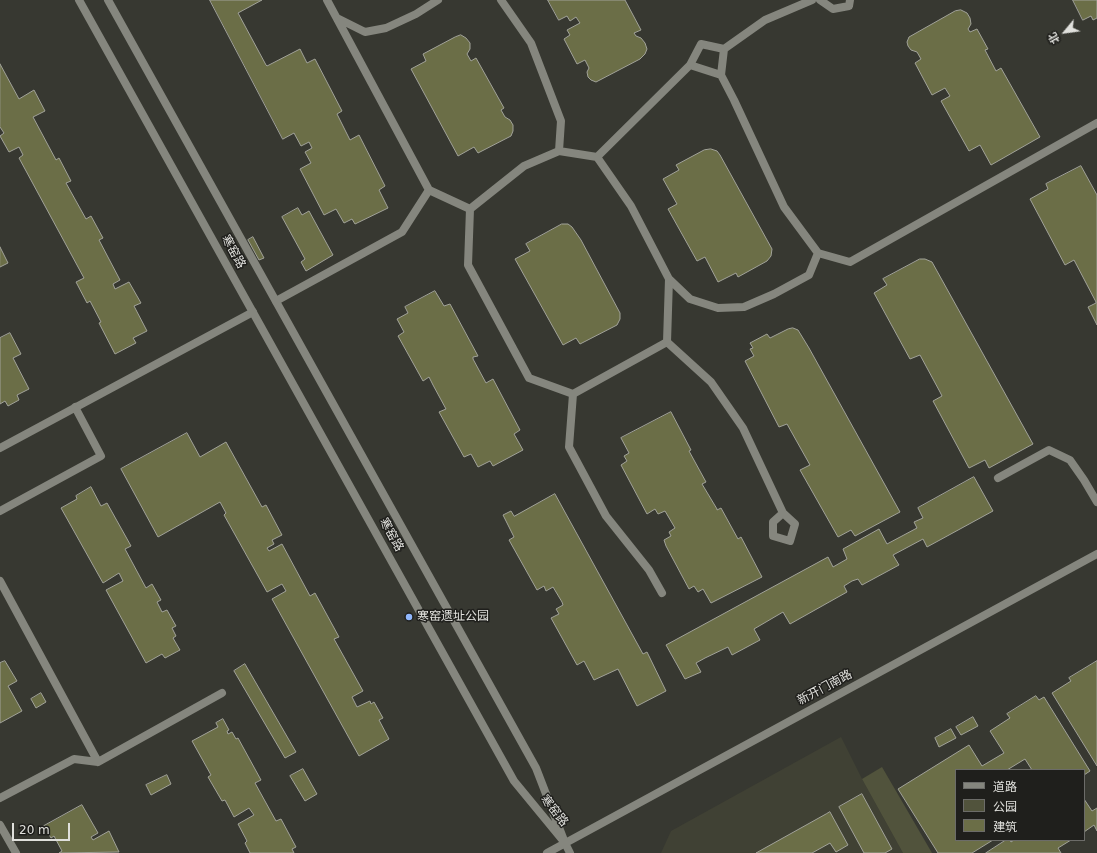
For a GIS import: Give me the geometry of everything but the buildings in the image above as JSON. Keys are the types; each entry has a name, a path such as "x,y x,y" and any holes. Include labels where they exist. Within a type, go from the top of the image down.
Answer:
{"street":[{"name":"寒窑路","path":"79,0 514,781 565,843"},
{"name":"寒窑路","path":"108,0 536,768 565,843"},
{"path":"327,0 429,190 470,209"},
{"path":"337,18 365,32 386,28 416,14 438,0"},
{"path":"501,0 531,43 534,50 561,121 559,151"},
{"path":"597,157 690,65 702,44 724,49 765,20 812,0"},
{"path":"820,0 833,9 849,6 850,0"},
{"path":"724,49 721,75 784,207 818,253 850,262 1097,123"},
{"path":"690,65 721,75"},
{"path":"667,342 573,394 529,378 468,265 470,209 524,166 559,151 597,157 631,206 669,279 690,299 718,308 744,307 774,294 809,275 818,253"},
{"path":"276,301 402,232 429,190"},
{"path":"669,279 667,342 711,382 743,428 783,513"},
{"path":"0,448 253,312"},
{"path":"573,394 569,447 606,516 649,570 662,593"},
{"path":"0,511 101,456 75,407"},
{"path":"998,478 1049,450 1070,460 1097,502"},
{"name":"新开门南路","path":"547,853 1097,554"},
{"path":"0,581 98,762"},
{"path":"0,798 74,759 98,762 222,692"},
{"path":"0,825 16,853"},
{"path":"565,843 570,853"}],"shaded area":[{"path":"841,737 862,779 903,853 661,853 671,831"}],"green space":[{"path":"882,767 932,853 903,853 862,779"}],"place":[{"name":"寒窑遗址公园","path":"409,617"}]}
